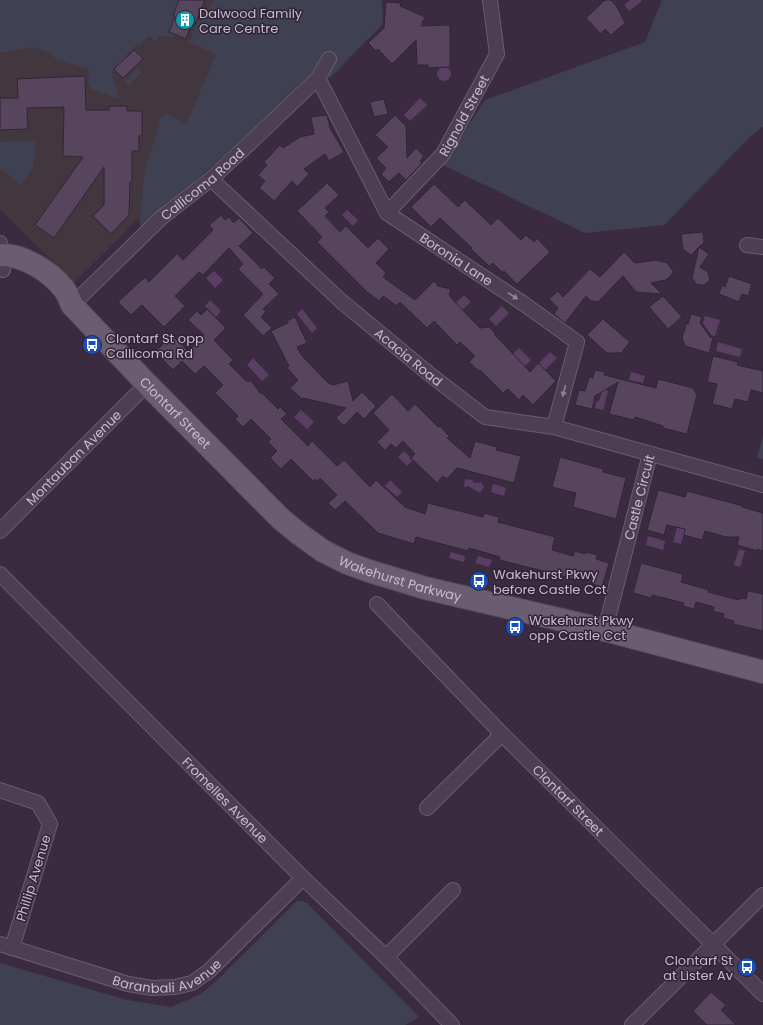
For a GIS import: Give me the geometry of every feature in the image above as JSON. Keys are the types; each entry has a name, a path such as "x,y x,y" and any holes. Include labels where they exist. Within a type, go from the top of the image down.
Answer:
{"main road":[{"name":"Clontarf Street","path":"1,258 24,259 39,267 64,289 72,305 147,384 281,519"},
{"name":"Wakehurst Parkway","path":"281,519 323,551 347,563 369,571 425,588 605,630 763,672"}],"street":[{"name":"Rignold Street","path":"387,213 443,154 497,54 490,0"},
{"name":"Callicoma Road","path":"72,305 161,218 211,179 318,78 329,59"},
{"name":"Boronia Lane","path":"318,78 387,213 524,304 577,342 554,427"},
{"name":"Acacia Road","path":"211,179 341,301 428,373 485,417 554,427 650,454"},
{"path":"747,245 763,247"},
{"name":"Montauban Avenue","path":"0,531 147,384"},
{"name":"Castle Circuit","path":"605,630 650,454 763,485"},
{"name":"Fromelles Avenue","path":"0,574 303,878 386,957 452,1025"},
{"name":"Clontarf Street","path":"377,604 502,734 763,994"},
{"path":"427,808 502,734"},
{"name":"Phillip Avenue","path":"0,790 38,803 50,824 6,946"},
{"name":"Baranbali Avenue","path":"6,946 128,984 152,988 174,987 192,983 209,971 303,878"},
{"path":"386,957 453,890"},
{"path":"632,1025 763,895"}],"shaded area":[{"path":"0,0 179,0 172,15 175,17 168,32 174,35 173,37 160,36 155,42 148,36 140,45 137,44 113,70 113,81 119,91 116,95 122,100 91,89 88,84 89,69 57,60 50,53 32,47 0,53"},
{"path":"86,0 239,0 298,59 74,283 0,209 0,48"},
{"path":"213,0 382,0 383,24 330,78 314,70 234,147 141,228 140,219 145,171 158,130 160,118 166,114 186,123 187,122 216,55 189,42 199,17 201,18 203,13 207,14"},
{"path":"630,0 642,1 629,11 624,5"},
{"path":"662,0 763,0 763,127 753,134 664,225 585,233 443,165 485,100 645,42"},
{"path":"444,67 449,69 451,74 449,79 444,81 439,79 437,74 439,69"},
{"path":"138,68 142,72 129,86 125,81"},
{"path":"420,98 427,105 410,121 404,115"},
{"path":"33,141 36,144 33,167 22,184 19,185 0,168 0,142"},
{"path":"347,210 358,220 353,226 342,215"},
{"path":"214,271 223,280 215,288 206,278"},
{"path":"464,295 471,302 457,315 451,308"},
{"path":"210,300 221,311 216,317 205,306"},
{"path":"502,306 509,313 496,326 489,319"},
{"path":"302,309 317,328 312,333 297,314"},
{"path":"705,316 720,320 715,336 711,335 703,323"},
{"path":"718,342 742,349 740,357 716,351"},
{"path":"519,348 531,360 525,366 513,354"},
{"path":"550,352 557,358 545,370 539,363"},
{"path":"253,358 269,375 262,381 247,365"},
{"path":"631,372 645,376 643,383 629,380"},
{"path":"603,389 608,391 603,410 595,408"},
{"path":"301,410 314,422 307,429 294,417"},
{"path":"763,436 763,459 757,458"},
{"path":"404,451 412,461 407,466 398,457"},
{"path":"465,479 472,480 474,483 481,482 484,487 480,493 468,486 464,487"},
{"path":"390,480 402,492 397,497 385,486"},
{"path":"493,484 506,488 504,496 491,492"},
{"path":"677,527 685,529 681,544 673,542"},
{"path":"648,536 665,541 663,550 646,545"},
{"path":"739,549 745,551 740,567 734,565"},
{"path":"451,552 465,556 464,562 449,558"},
{"path":"478,556 492,560 489,567 475,563"},
{"path":"297,901 307,903 419,1017 405,1025 0,1025 0,963 127,1000 171,1007 199,995 211,986"}],"building":[{"name":"Dalwood Family Care Centre","path":"179,0 205,0 195,24 192,23 186,39 169,32 175,16 173,15"},
{"path":"605,0 611,0 617,7 625,23 611,35 605,29 601,34 586,18"},
{"path":"386,2 401,3 400,6 425,17 421,26 450,25 450,67 428,68 428,65 417,65 416,40 392,64 378,49 376,51 368,43 384,28"},
{"path":"134,50 143,59 123,78 114,69"},
{"path":"85,76 86,110 109,110 109,106 127,106 127,111 142,111 142,136 139,136 139,151 132,151 132,182 130,182 129,215 111,234 93,216 104,205 104,167 54,238 35,225 83,157 63,156 64,107 27,108 28,129 0,130 0,98 18,98 17,79"},
{"path":"384,99 388,114 374,117 370,102"},
{"path":"327,115 330,128 344,152 329,161 325,154 304,169 309,174 297,187 292,181 274,201 259,188 265,181 258,175 267,165 264,162 280,145 283,148 300,137 314,134 311,117"},
{"path":"395,115 406,126 407,158 416,148 424,156 420,161 422,163 406,180 399,173 389,182 381,174 386,168 376,158 388,147 375,135"},
{"path":"327,183 339,195 325,208 329,212 325,216 340,232 346,226 368,248 378,238 389,249 376,263 386,273 383,277 415,300 434,281 438,286 451,289 449,295 453,300 480,328 489,327 530,372 538,363 556,381 533,405 523,395 519,400 508,389 503,393 480,370 479,371 469,362 475,356 460,342 457,345 434,321 427,328 400,302 397,306 383,296 379,301 367,292 317,242 322,237 297,211"},
{"path":"434,184 458,207 465,200 491,225 498,218 521,240 526,235 534,242 537,238 550,252 517,284 504,271 503,273 493,263 489,266 440,218 431,227 411,207"},
{"path":"221,215 225,220 229,217 234,223 239,218 253,233 239,246 262,269 264,267 275,278 269,284 279,294 263,309 266,312 261,317 272,328 263,336 243,315 263,294 238,269 243,264 229,248 203,275 199,272 175,296 185,306 164,327 142,305 131,315 118,302 145,277 149,282 177,254 183,260 213,230 209,225"},
{"path":"703,232 704,243 691,255 683,249 681,234"},
{"path":"699,247 709,254 700,267 708,272 710,280 704,285 696,284 692,278"},
{"path":"624,252 635,263 656,260 667,263 674,272 666,280 651,283 662,294 636,292 623,276 598,302 591,301 586,296 565,323 554,314 558,308 549,299 558,291 563,297 590,269 600,277"},
{"path":"729,276 752,284 748,296 742,294 739,302 719,294 722,285 725,287"},
{"path":"663,296 682,317 668,329 649,307"},
{"path":"207,309 226,328 214,340 233,360 229,364 246,381 251,381 261,394 262,393 278,409 280,407 287,414 281,419 308,446 312,441 337,466 344,460 370,487 376,480 405,507 425,514 428,503 483,517 484,513 499,517 498,522 555,537 552,550 573,556 575,551 597,555 596,559 609,563 602,587 592,584 594,577 575,571 573,579 547,571 499,560 500,557 469,548 468,551 416,537 414,544 378,533 345,501 335,510 328,503 337,495 320,478 317,481 315,479 313,481 291,459 281,469 270,458 277,451 268,442 271,439 251,419 243,427 235,419 238,416 215,393 223,385 204,366 195,374 182,361 173,370 155,352 172,335 188,351 204,335 188,320 197,311 201,315"},
{"path":"691,314 702,317 700,323 710,337 713,338 709,353 685,346 682,338"},
{"path":"295,317 307,343 297,347 302,356 328,383 333,385 348,381 353,401 362,392 376,406 364,419 357,412 344,426 336,418 346,408 302,399 290,388 298,380 287,368 289,366 271,331 288,323 287,321"},
{"path":"603,319 630,342 621,353 607,353 587,335"},
{"path":"713,356 738,362 737,365 763,371 763,393 751,390 748,402 735,399 732,409 712,404 717,384 707,382"},
{"path":"595,370 605,372 604,375 656,388 658,379 693,388 697,395 687,434 663,428 663,426 635,417 634,420 609,414 618,382 595,396 592,409 575,405 579,390 585,391 589,377 593,378"},
{"path":"392,394 408,411 415,404 438,427 440,426 449,436 447,438 470,458 475,441 497,447 496,450 521,456 514,483 457,468 447,479 443,476 437,483 411,458 415,454 403,441 396,448 391,444 385,450 377,442 389,430 373,413"},
{"path":"560,457 603,469 603,472 626,478 616,519 573,507 576,493 552,487"},
{"path":"658,490 685,497 687,491 763,513 763,551 757,549 757,551 737,545 739,537 726,537 705,531 702,540 684,535 685,529 667,525 664,535 647,530"},
{"path":"641,563 683,574 681,582 709,590 708,592 739,600 740,598 746,599 748,591 763,594 763,631 733,624 734,621 723,618 724,614 713,611 714,607 696,602 694,609 683,606 684,603 652,595 651,598 633,593"},
{"path":"711,992 726,1005 721,1010 736,1025 707,1025 693,1011"}],"place":[{"name":"Dalwood Family Care Centre","path":"185,20"},
{"name":"Clontarf St opp Callicoma Rd","path":"92,345"},
{"name":"Wakehurst Pkwy before Castle Cct","path":"479,581"},
{"name":"Wakehurst Pkwy opp Castle Cct","path":"515,627"},
{"name":"Clontarf St at Lister Av","path":"747,967"}]}
